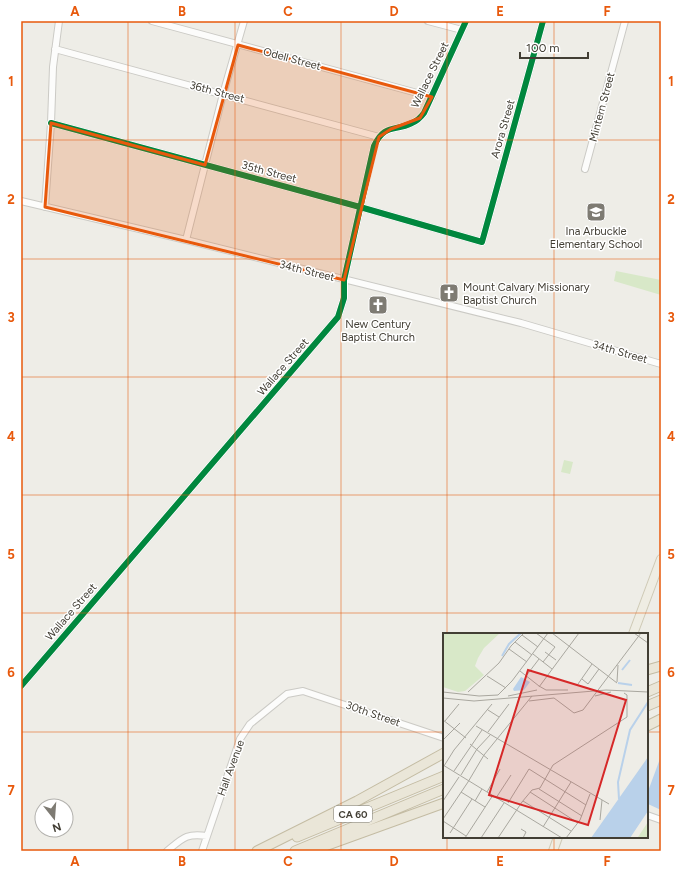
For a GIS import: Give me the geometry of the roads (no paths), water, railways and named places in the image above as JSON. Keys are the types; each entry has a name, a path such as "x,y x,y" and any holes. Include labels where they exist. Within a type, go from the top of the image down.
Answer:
{"highway":[{"path":"648,670 661,666"},
{"path":"648,692 661,686"},
{"path":"648,706 661,700"},
{"path":"648,726 661,719"},
{"path":"257,851 356,801 443,754"},
{"name":"CA 60","path":"262,851 443,776"},
{"name":"CA 60","path":"295,851 443,789"},
{"path":"305,851 325,846 443,803"}],"main road":[{"path":"633,633 661,559"},
{"path":"553,851 558,838"}],"street":[{"path":"45,207 58,21"},
{"name":"Odell Street","path":"152,21 432,97"},
{"path":"186,240 244,21"},
{"path":"428,21 462,30"},
{"name":"Wallace Street","path":"21,686 338,317 344,298 344,280 374,146 379,137 391,129 412,124 424,113 466,21"},
{"name":"Arora Street","path":"482,242 543,21"},
{"name":"Mintern Street","path":"585,169 625,21"},
{"name":"36th Street","path":"55,49 379,137"},
{"name":"35th Street","path":"51,123 360,207 482,242"},
{"name":"34th Street","path":"21,201 522,323 661,364"},
{"name":"30th Street","path":"303,691 443,738"},
{"name":"Hall Avenue","path":"202,851 240,739 250,724 287,694 303,691"},
{"path":"648,815 661,820"},
{"path":"167,851 188,835 196,834 207,836"}],"water":[{"path":"661,756 661,810 648,804 648,791"}],"place":[{"name":"Ina Arbuckle Elementary School","path":"596,212"},
{"name":"Mount Calvary Missionary Baptist Church","path":"449,293"},
{"name":"New Century Baptist Church","path":"378,305"}]}
